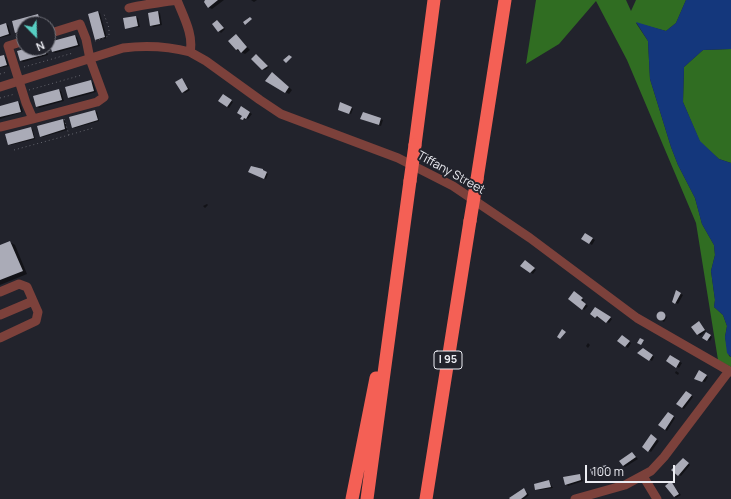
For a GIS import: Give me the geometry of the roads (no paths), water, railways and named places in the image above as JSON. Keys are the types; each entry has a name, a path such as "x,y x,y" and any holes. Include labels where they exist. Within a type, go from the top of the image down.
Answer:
{"highway":[{"path":"367,499 434,0"},
{"name":"I 95","path":"426,499 505,0"},
{"path":"352,499 374,386 389,336"}],"street":[{"path":"129,8 148,3 161,3 176,0 190,35 192,45 190,52"},
{"path":"1,127 97,102 104,97 90,59 87,44 80,24 56,32"},
{"path":"16,43 4,47 15,69 22,92 33,118"},
{"name":"Tiffany Street","path":"0,88 124,48 144,45 161,46 190,52 206,61 282,114 398,158 453,186 503,219 637,318 730,372"},
{"path":"0,292 19,284 27,287 38,312 36,321 0,338"},
{"path":"0,315 33,301"},
{"path":"575,499 624,485 643,476 661,460 730,372"},
{"path":"643,476 657,499"}],"water":[{"path":"686,0 731,0 731,49 703,50 684,67 683,102 700,141 719,159 731,163 731,357 727,353 725,337 727,326 723,315 714,307 715,300 711,271 715,255 714,245 702,224 695,198 678,165 671,147 650,79 648,41 636,22 666,31 676,23"}]}
